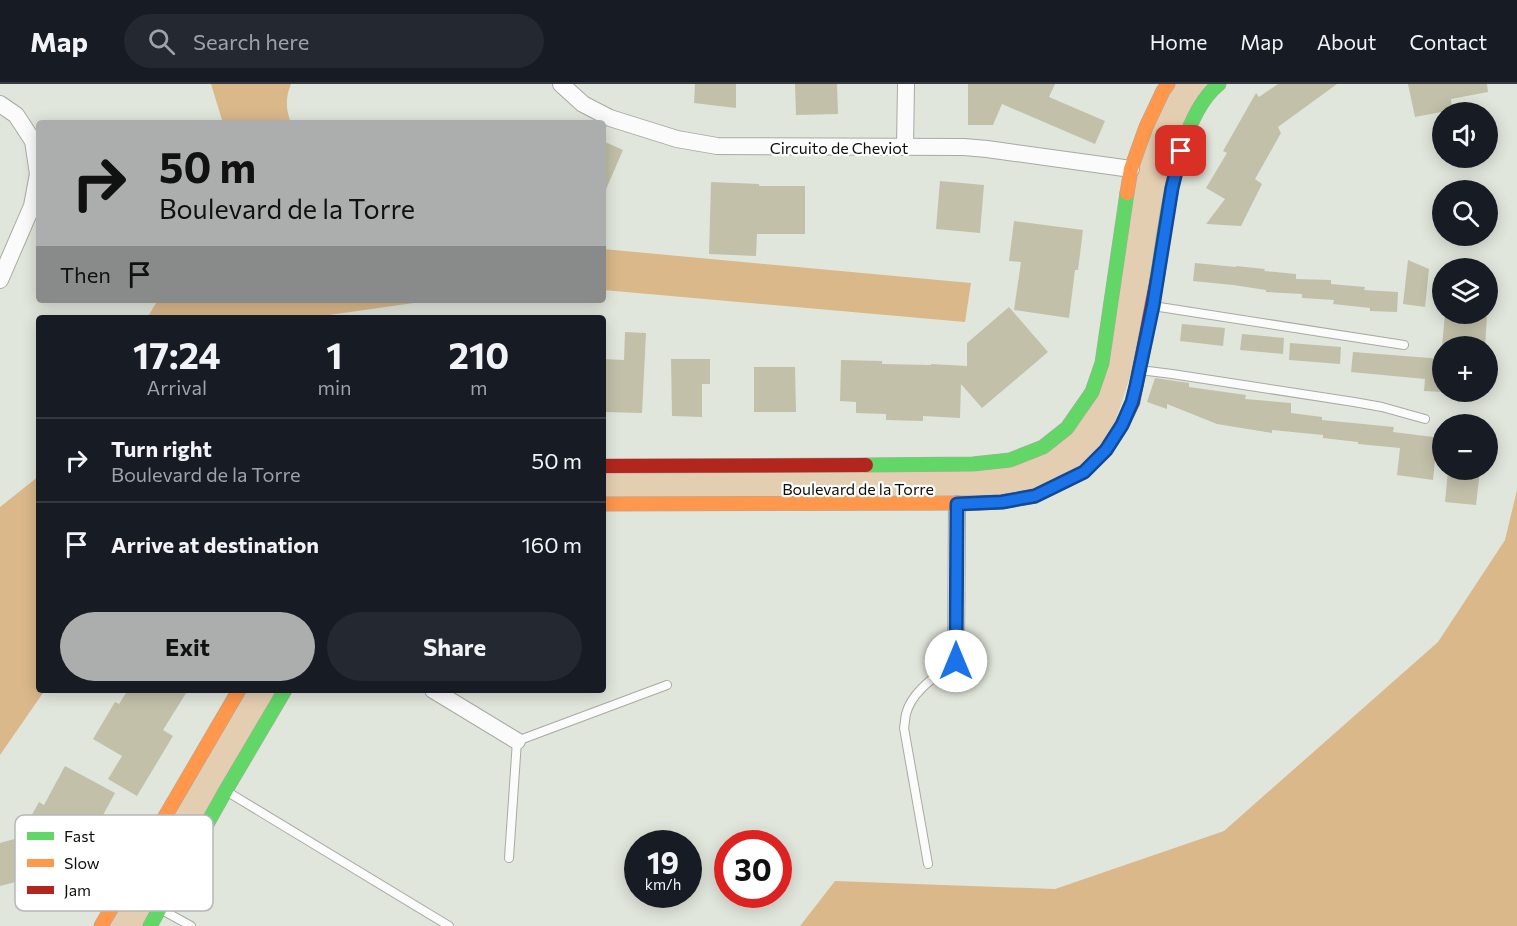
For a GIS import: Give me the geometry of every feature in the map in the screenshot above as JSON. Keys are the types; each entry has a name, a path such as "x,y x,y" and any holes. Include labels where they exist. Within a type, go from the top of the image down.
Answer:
{"street":[{"name":"Circuito de Cheviot","path":"561,84 583,104 610,117 677,139 717,146 987,148 1131,169"},
{"path":"905,147 906,84"},
{"name":"Boulevard de la Torre","path":"606,466 973,464 1010,460 1043,447 1067,428 1092,392 1102,363 1131,169 1146,127 1168,84"},
{"name":"Boulevard de la Torre","path":"606,504 1002,502 1035,496 1084,472 1106,450 1122,425 1132,402 1153,306 1172,188 1181,151 1196,114 1219,84"},
{"path":"0,104 16,115 33,141 36,161"},
{"path":"0,280 32,206 36,185"},
{"path":"956,661 957,504"},
{"path":"166,815 237,693"},
{"path":"212,815 283,693"},
{"path":"438,693 517,741"},
{"path":"101,926 110,911"},
{"path":"150,926 158,911"}],"lane":[{"path":"1153,306 1404,345"},
{"path":"1139,370 1382,407 1425,419"},
{"path":"928,864 904,728 906,713 913,697 956,661"},
{"path":"509,858 517,741 667,685"},
{"path":"226,790 449,926"},
{"path":"164,911 191,926"}],"shaded area":[{"path":"211,84 291,84 287,104 290,120 222,120"},
{"path":"1168,84 1219,84 1195,114 1153,306 1106,450 1035,496 606,504 606,466 973,464 1043,447 1092,392 1131,169"},
{"path":"606,249 971,283 965,322 606,290"},
{"path":"156,303 414,303 329,315 149,315"},
{"path":"36,478 36,693 43,693 0,755 0,507"},
{"path":"1517,490 1517,926 800,926 835,881 1055,889 1224,831 1438,642 1505,540"},
{"path":"237,693 283,693 213,816 166,815"},
{"path":"110,911 159,911 150,926 101,926"}],"building":[{"path":"695,84 736,84 736,108 694,103"},
{"path":"795,84 837,84 838,114 796,115"},
{"path":"968,84 1055,84 1049,97 1105,121 1095,144 1002,104 993,125 968,125"},
{"path":"1278,84 1337,84 1278,127 1281,133 1255,179 1262,184 1241,226 1206,224 1225,199 1206,188 1227,153 1223,151 1256,93 1259,97"},
{"path":"1408,84 1487,84 1488,92 1451,99 1451,102 1432,102 1432,114 1415,117"},
{"path":"606,142 623,150 606,189"},
{"path":"940,181 984,185 980,233 936,229"},
{"path":"711,182 759,184 759,186 805,186 805,234 757,234 756,256 709,254"},
{"path":"1014,221 1083,230 1069,318 1014,310 1021,262 1009,261"},
{"path":"1408,260 1429,269 1425,307 1403,304"},
{"path":"1195,263 1265,269 1264,271 1296,274 1296,279 1331,280 1331,284 1365,287 1364,290 1398,292 1397,312 1370,311 1370,308 1333,304 1334,300 1302,298 1302,294 1266,292 1266,290 1233,285 1193,281"},
{"path":"1009,307 1048,352 982,408 961,384 960,418 923,416 923,421 886,420 886,414 856,413 856,402 840,401 841,360 882,361 882,364 967,366 967,343"},
{"path":"1182,324 1225,328 1223,346 1180,341"},
{"path":"1444,324 1486,324 1486,336 1443,336"},
{"path":"625,332 646,333 642,413 606,412 606,359 624,360"},
{"path":"1242,334 1284,338 1283,354 1240,350"},
{"path":"1290,343 1341,347 1340,364 1289,360"},
{"path":"1353,352 1432,358 1432,391 1424,391 1425,379 1351,372"},
{"path":"671,359 710,359 710,384 702,384 702,417 672,416"},
{"path":"754,367 795,367 796,412 754,412"},
{"path":"1155,378 1189,383 1189,387 1246,395 1245,399 1291,403 1291,413 1322,417 1322,420 1394,427 1393,432 1432,437 1432,480 1397,475 1400,448 1358,444 1358,442 1323,438 1323,435 1272,430 1272,433 1217,424 1167,404 1167,409 1147,402"},
{"path":"1447,480 1479,480 1476,505 1445,502"},
{"path":"126,693 186,693 163,730 173,736 137,796 108,779 122,756 93,739 115,702 119,704"},
{"path":"65,766 115,793 103,815 32,815 39,802 44,805"},
{"path":"15,839 15,882 0,886 0,843"}],"traffic: fast":[{"path":"1157,279 1169,203 1182,147 1204,100 1219,84"},
{"path":"866,465 973,464 1010,460 1043,447 1067,428 1092,392 1102,363 1127,193"},
{"path":"212,815 283,693"},
{"path":"150,926 158,911"}],"traffic: slow":[{"path":"1127,193 1131,169 1146,127 1168,84"},
{"path":"606,504 978,503"},
{"path":"166,815 237,693"},
{"path":"101,926 110,911"}],"traffic: jam":[{"path":"978,503 1002,502 1035,496 1084,472 1106,450 1133,402 1157,279"},
{"path":"606,466 866,465"}],"route":[{"path":"956,661 957,504 1002,502 1035,496 1084,472 1106,450 1122,425 1136,386 1153,306 1172,188 1181,151"}]}
